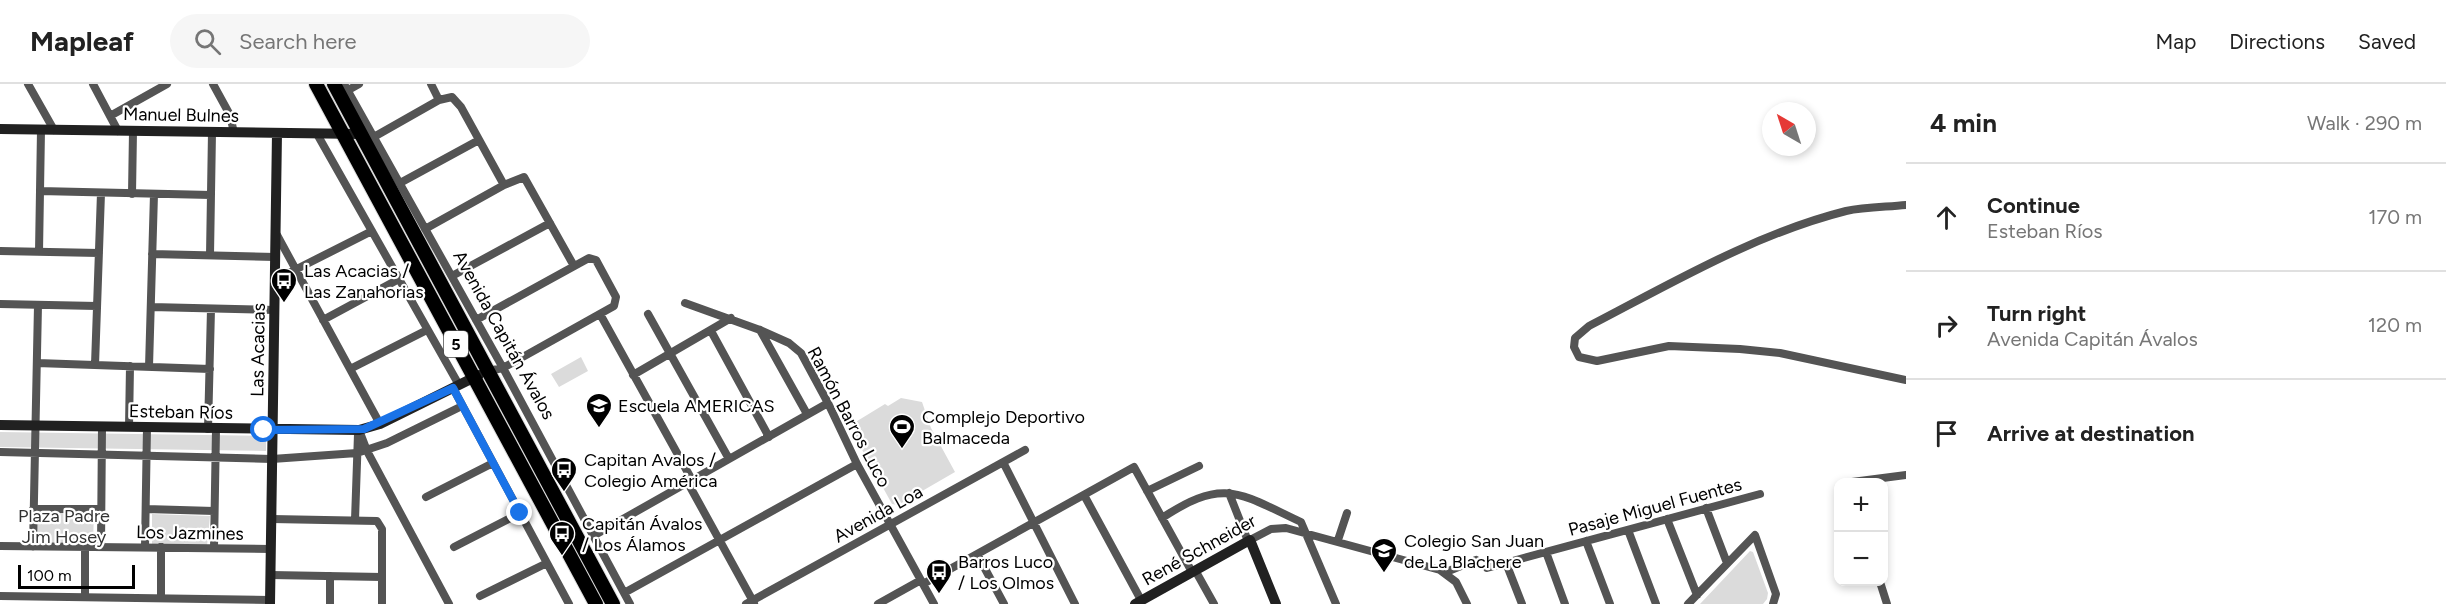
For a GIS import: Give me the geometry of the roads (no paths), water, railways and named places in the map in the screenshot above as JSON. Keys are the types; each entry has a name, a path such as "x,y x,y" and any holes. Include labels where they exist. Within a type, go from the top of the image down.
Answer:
{"highway":[{"name":"5","path":"316,84 596,604"},
{"name":"Avenida Capitán Ávalos","path":"341,88 488,371 613,604"}],"street":[{"path":"28,84 54,130"},
{"path":"93,84 118,131"},
{"path":"110,116 167,84"},
{"path":"213,84 230,115 234,133"},
{"path":"341,88 359,84"},
{"path":"431,84 440,100"},
{"name":"Manuel Bulnes","path":"0,129 317,134 367,138 449,96 454,98 479,140"},
{"path":"39,252 41,130"},
{"path":"132,194 133,131"},
{"path":"210,255 212,132"},
{"name":"Las Acacias","path":"270,602 277,134"},
{"path":"317,134 427,330 456,387 462,406 569,604"},
{"name":"Avenida Capitán Ávalos","path":"367,138 400,183 630,604"},
{"path":"400,183 479,140 504,185"},
{"path":"425,229 504,185 524,177 574,266 476,320"},
{"path":"40,192 211,195"},
{"path":"95,365 101,193"},
{"path":"149,367 154,194"},
{"path":"1906,205 1849,211 1797,226 1731,253 1589,326 1575,338 1574,347 1579,357 1597,361 1669,346 1740,349 1780,353 1906,380"},
{"path":"452,276 549,223"},
{"path":"275,280 372,231"},
{"path":"276,234 380,424"},
{"path":"0,251 99,253"},
{"path":"152,254 275,257"},
{"name":"Esteban Ríos","path":"0,425 359,430 380,424 488,371 503,368 600,314 617,302 593,258 574,266"},
{"path":"323,320 399,279"},
{"name":"Ramón Barros Luco","path":"685,303 760,330 789,343 801,353 828,402 857,464 934,604"},
{"path":"0,304 97,306"},
{"path":"33,547 38,305"},
{"path":"151,307 274,310"},
{"path":"211,309 212,429 216,458 214,548"},
{"path":"600,314 690,482 751,603"},
{"path":"648,314 729,459"},
{"path":"633,375 731,318"},
{"path":"350,369 427,330"},
{"path":"760,330 807,414"},
{"path":"711,331 769,437"},
{"path":"37,363 210,369"},
{"path":"129,427 130,366"},
{"path":"593,536 828,402"},
{"path":"0,452 272,459 357,453 367,451 462,406"},
{"path":"101,547 102,427"},
{"path":"145,547 147,428"},
{"path":"359,430 367,451 449,604"},
{"path":"355,520 359,430"},
{"name":"Avenida Loa","path":"751,603 1024,450"},
{"path":"1003,462 1075,604"},
{"path":"426,497 493,463"},
{"path":"624,593 857,464"},
{"path":"1147,491 1199,466"},
{"path":"878,604 977,554 1134,467 1214,604"},
{"path":"1879,478 1906,474"},
{"path":"1162,518 1193,498 1217,492 1240,493 1301,522 1308,532 1336,604"},
{"path":"1229,493 1276,604"},
{"name":"Pasaje Miguel Fuentes","path":"1487,568 1760,494"},
{"path":"1084,495 1138,602"},
{"name":"Los Jazmines","path":"146,508 214,511"},
{"path":"1706,508 1727,563"},
{"path":"33,509 100,509"},
{"path":"454,548 520,513"},
{"path":"1338,540 1347,513"},
{"path":"272,519 379,522 382,529 382,604"},
{"path":"1667,519 1696,596"},
{"name":"René Schneider","path":"1138,602 1249,540 1276,528 1308,532 1449,574"},
{"path":"1628,530 1656,604"},
{"path":"1689,604 1755,535 1776,594 1773,604"},
{"path":"1586,541 1610,604"},
{"name":"Los Jazmines","path":"0,546 271,549"},
{"path":"161,547 161,598"},
{"path":"85,548 85,597"},
{"path":"1546,552 1565,604"},
{"path":"977,554 1005,604"},
{"path":"1467,604 1449,574 1476,560"},
{"path":"1506,562 1522,604"},
{"path":"480,596 547,563"},
{"path":"271,575 382,577"},
{"path":"330,576 330,604"},
{"path":"1881,586 1887,604"},
{"path":"0,596 29,600 85,597 96,601 145,601 161,598 270,602"}],"place":[{"name":"Las Acacias / Las Zanahorias","path":"284,304"},
{"name":"Escuela AMERICAS","path":"599,429"},
{"name":"Complejo Deportivo Balmaceda","path":"902,450"},
{"name":"Capitan Avalos / Colegio América","path":"564,493"},
{"name":"Capitán Ávalos / Los Álamos","path":"562,557"},
{"name":"Colegio San Juan de La Blachere","path":"1384,574"},
{"name":"Barros Luco / Los Olmos","path":"939,595"}],"park label":[{"name":"Plaza Padre Jim Hosey","path":"64,526"}]}
